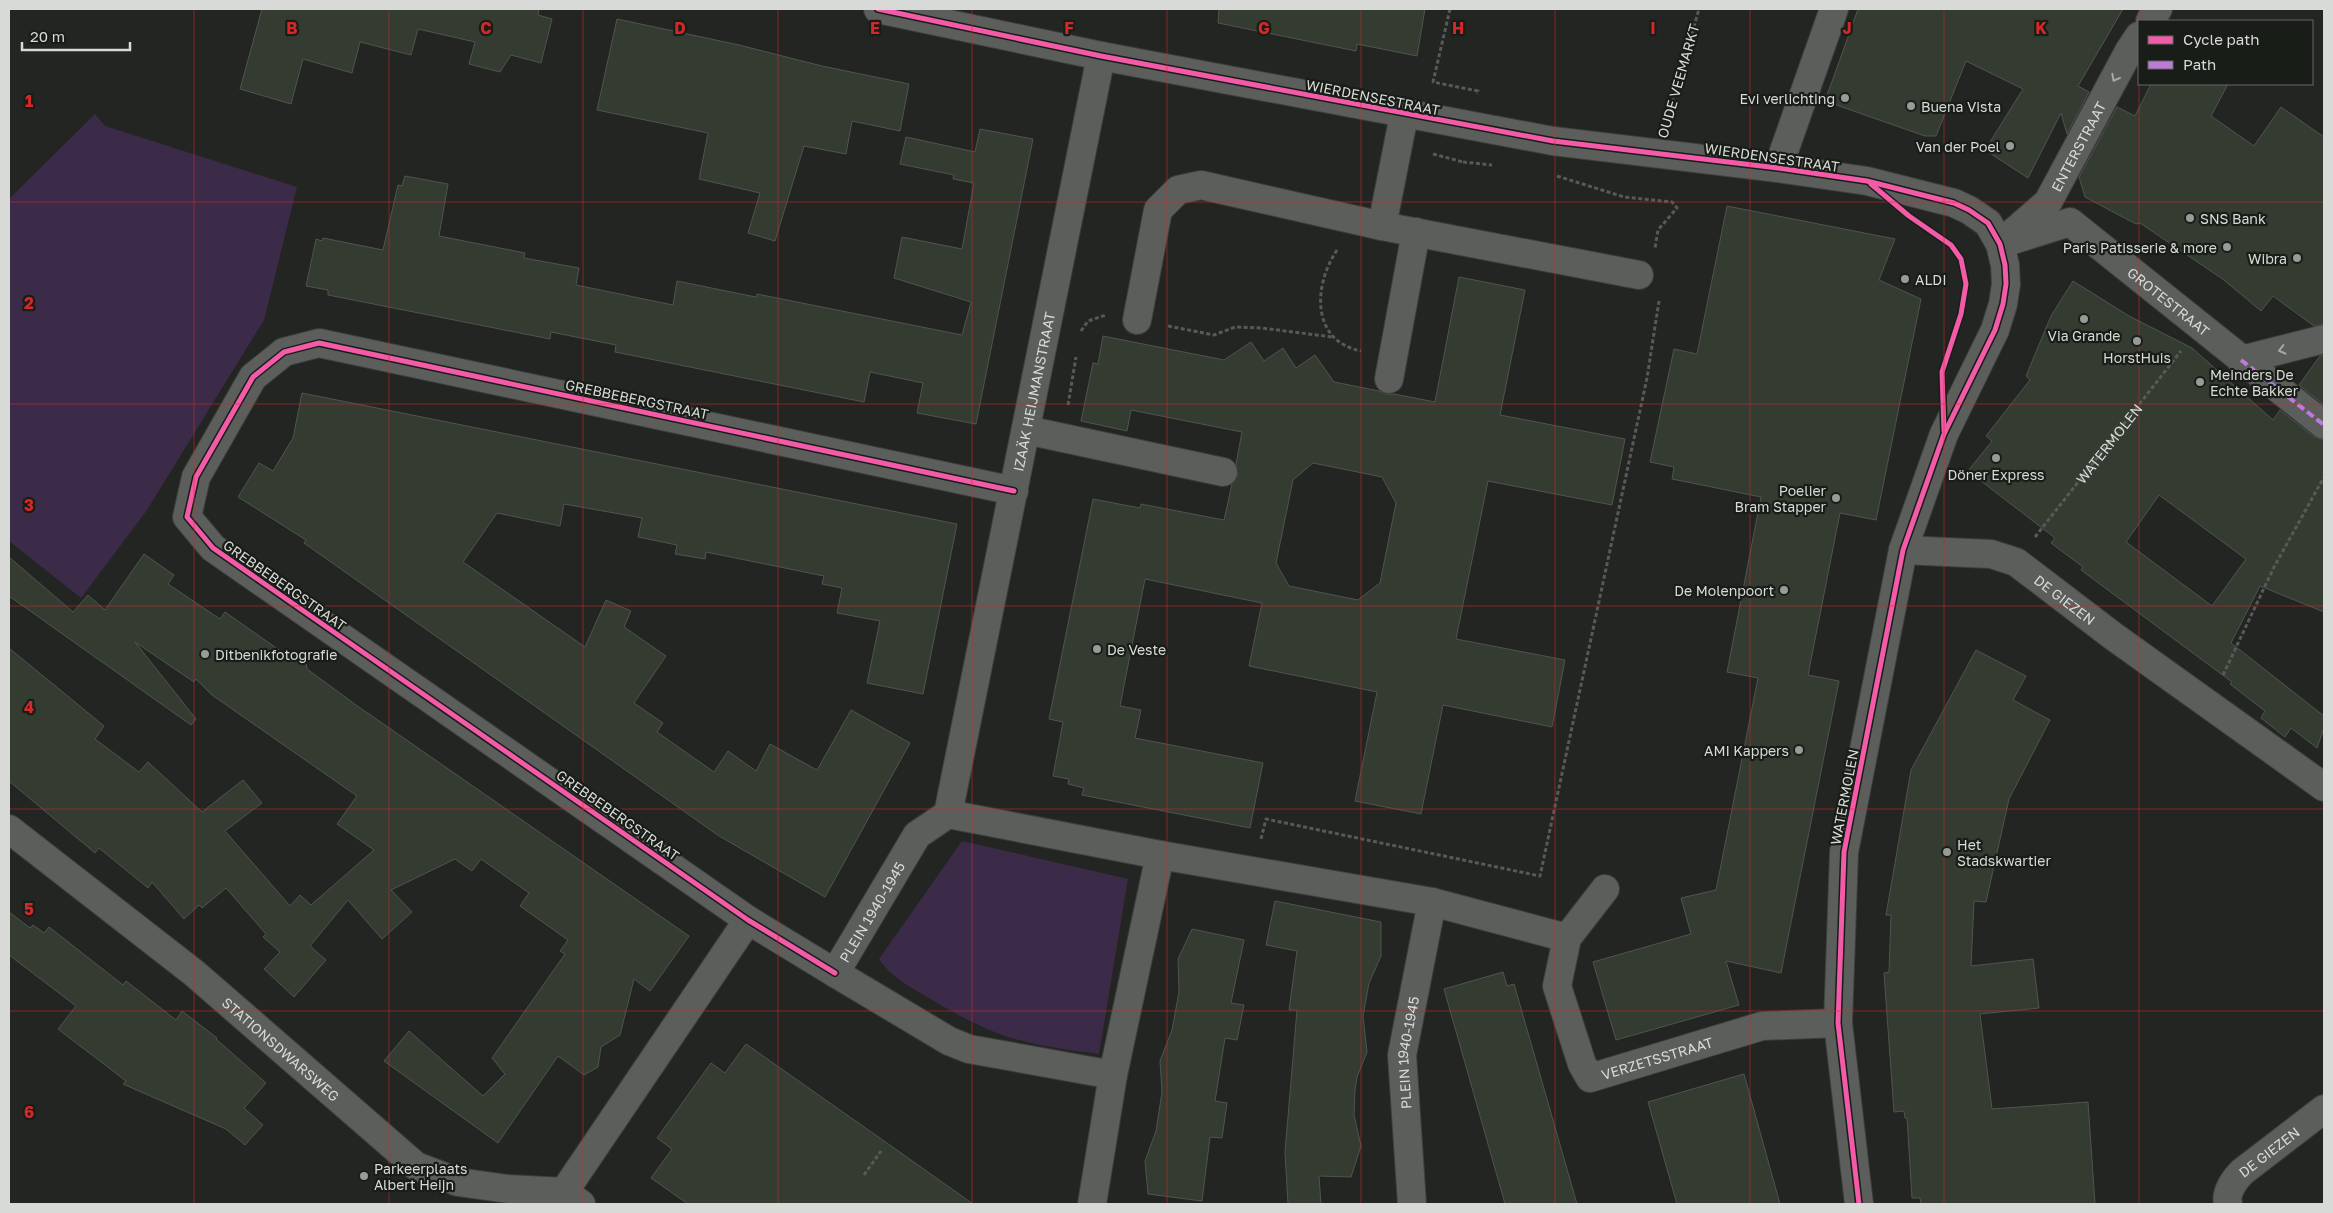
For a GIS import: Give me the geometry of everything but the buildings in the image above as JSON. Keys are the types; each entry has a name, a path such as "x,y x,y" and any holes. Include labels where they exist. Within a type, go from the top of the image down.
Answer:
{"street":[{"name":"WIERDENSESTRAAT","path":"878,9 1101,56 1553,141 1778,168 1867,181 1954,203 1969,210 1988,223 2000,244"},
{"path":"1778,168 1834,9"},
{"path":"2151,20 2158,9"},
{"name":"ENTERSTRAAT","path":"2000,244 2048,202 2138,38"},
{"name":"IZAÄK HEIJMANSTRAAT","path":"948,814 1101,56"},
{"path":"1382,226 1404,114"},
{"path":"1137,320 1158,210 1178,190 1201,185 1382,226 1643,276"},
{"name":"GROTESTRAAT","path":"2000,244 2070,222 2195,332 2241,360 2324,425"},
{"path":"1391,368 1416,232"},
{"name":"WATERMOLEN","path":"1859,1204 1838,1022 1844,852 1903,550 1944,434 1995,330 2006,284 2005,265 2000,244"},
{"path":"2241,360 2324,340"},
{"name":"GREBBEBERGSTRAAT","path":"835,973 748,920 213,548 187,517 196,477 253,377 284,352 319,344 1014,491"},
{"path":"1026,430 1223,472"},
{"name":"DE GIEZEN","path":"1903,550 1991,554 2016,562 2113,636 2210,703 2324,787"},
{"path":"948,814 1160,855 1432,902 1568,938 1605,889"},
{"name":"PLEIN 1940-1945","path":"948,814 918,835 835,973 948,1041 969,1049 1113,1076"},
{"name":"STATIONSDWARSWEG","path":"9,829 194,973 416,1166 458,1182 572,1198"},
{"path":"1092,1204 1113,1076 1160,855"},
{"name":"PLEIN 1940-1945","path":"1412,1204 1402,1054 1432,902"},
{"path":"572,1198 748,920"},
{"name":"VERZETSSTRAAT","path":"1568,938 1557,986 1582,1064 1590,1078 1762,1026 1838,1022"},
{"name":"DE GIEZEN","path":"2228,1204 2226,1199 2234,1181 2242,1172 2324,1109"}],"path":[{"path":"1450,9 1433,82 1478,91 1471,126"},
{"path":"1463,162 1498,166"},
{"path":"1254,871 1266,819 1540,876 1647,378 1662,280 1643,276 1658,230 1677,208 1672,202 1624,197 1550,174"},
{"path":"1355,220 1328,265 1320,300 1325,328 1332,337 1353,350 1391,368"},
{"path":"1080,336 1081,330 1088,321 1108,314 1214,335 1235,327 1262,328 1332,337"},
{"path":"1062,438 1077,350"},
{"path":"2210,703 2274,567 2324,477"},
{"path":"864,1175 881,1151"}],"shaded area":[{"path":"95,114 105,126 297,187 264,320 147,510 81,598 9,541 9,199"},
{"path":"962,841 1128,879 1099,1054 1031,1043 988,1029 958,1015 908,986 889,971 879,959"}],"marked path":[{"path":"2241,360 2324,425"}],"cycle path":[{"path":"878,9 1101,56 1553,141 1778,168 1867,181 1954,203 1969,210 1988,223 2000,244 2005,265 2006,284 2003,304 1995,330 1944,434 1903,550 1844,852 1838,1023 1859,1204"},
{"path":"1871,184 1909,216 1951,245 1961,259 1966,284 1961,314 1942,372 1944,431"},
{"path":"835,973 748,920 213,548 187,517 196,477 253,377 284,352 319,343 1014,491"}],"place":[{"name":"Evi verlichting","path":"1845,98"},
{"name":"Buena Vista","path":"1911,106"},
{"name":"Van der Poel","path":"2010,146"},
{"name":"SNS Bank","path":"2190,218"},
{"name":"Paris Patisserie & more","path":"2227,247"},
{"name":"Wibra","path":"2297,258"},
{"name":"ALDI","path":"1905,279"},
{"name":"Via Grande","path":"2084,319"},
{"name":"HorstHuis","path":"2137,341"},
{"name":"Meinders De Echte Bakker","path":"2200,382"},
{"name":"Döner Express","path":"1996,458"},
{"name":"Poelier Bram Stapper","path":"1836,498"},
{"name":"De Molenpoort","path":"1784,590"},
{"name":"De Veste","path":"1097,649"},
{"name":"Ditbenikfotografie","path":"205,654"},
{"name":"AMI Kappers","path":"1799,750"},
{"name":"Het Stadskwartier","path":"1947,852"},
{"name":"Parkeerplaats Albert Heijn","path":"364,1176"}]}
